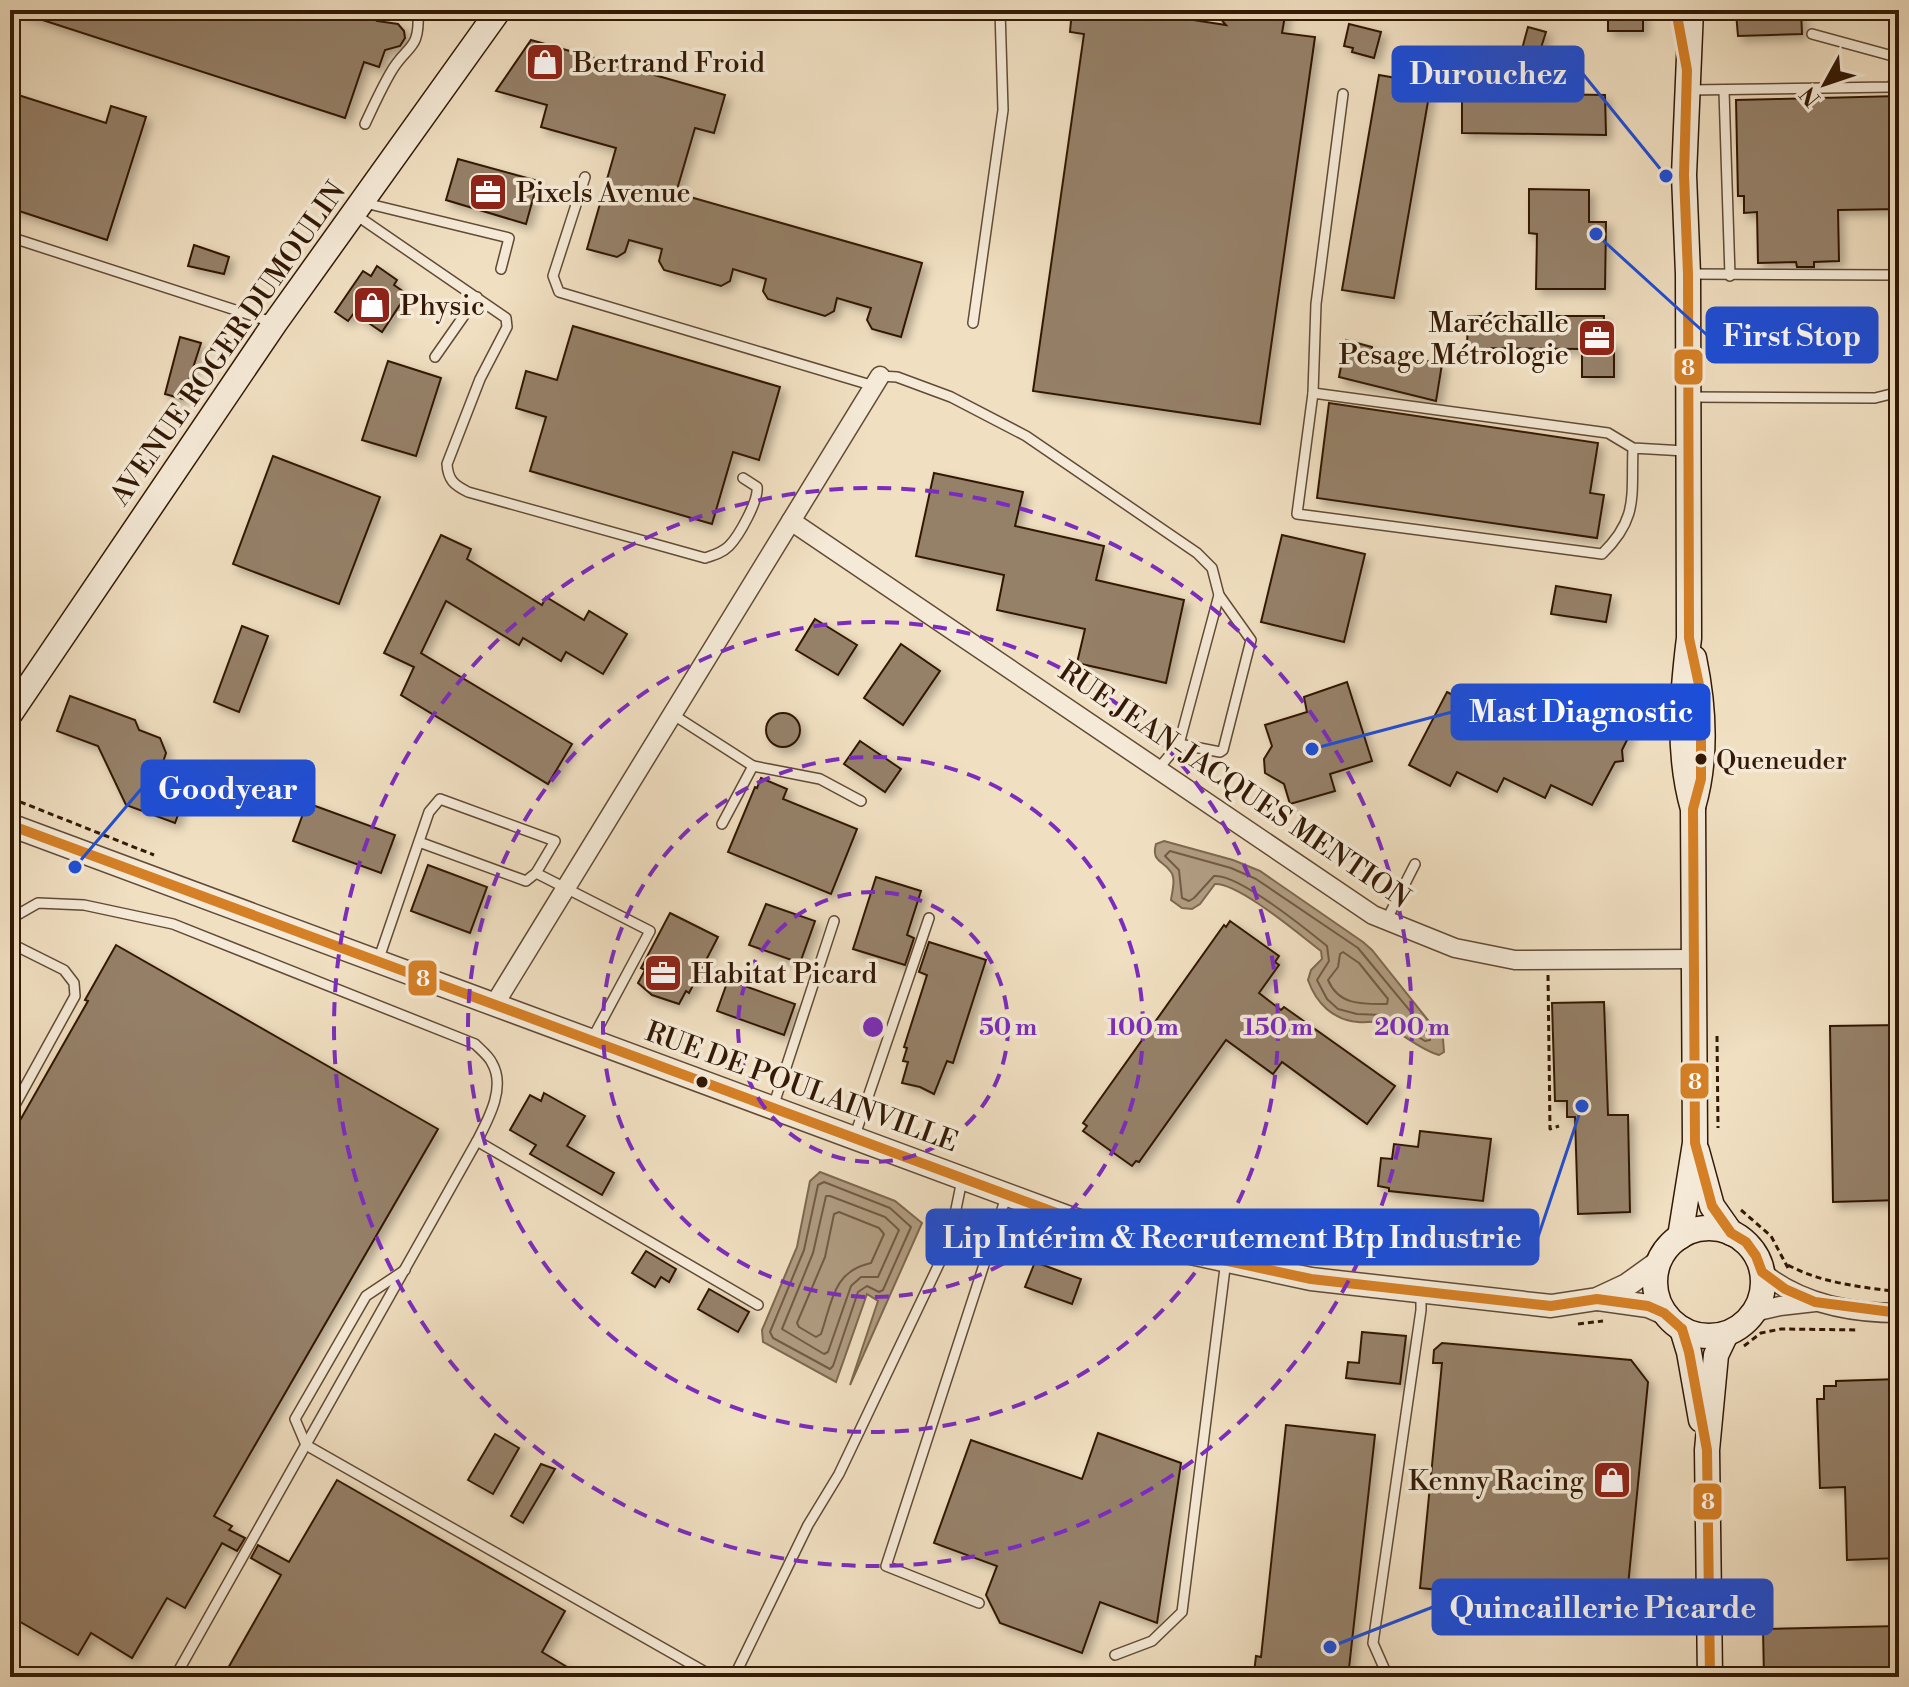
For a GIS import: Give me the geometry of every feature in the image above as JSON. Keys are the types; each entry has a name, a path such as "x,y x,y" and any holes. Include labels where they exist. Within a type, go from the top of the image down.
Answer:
{"main road":[{"name":"AVENUE ROGER DUMOULIN","path":"10,714 275,323 499,10"},
{"path":"1676,10 1687,80"},
{"path":"1691,10 1684,175 1688,274 1689,638 1701,694 1701,779 1693,809 1693,959 1712,1206 1731,1233"},
{"path":"1680,1237 1706,1140"},
{"path":"1707,1450 1689,1352 1656,1288 1659,1262 1671,1243 1696,1230 1714,1228 1746,1242 1762,1272 1760,1300 1754,1312 1737,1329 1732,1343 1716,1355 1707,1450 1710,1677"},
{"path":"1673,1321 1696,1335 1732,1343"}],"street":[{"path":"494,1005 877,381"},
{"name":"RUE JEAN-JACQUES MENTION","path":"791,521 1373,915 1455,948 1515,960 1693,959"},
{"name":"RUE DE POULAINVILLE","path":"10,825 1070,1218 1163,1247 1311,1279 1551,1306 1597,1299 1627,1285 1659,1262"},
{"path":"1762,1272 1785,1289 1815,1302"},
{"name":"RUE DE POULAINVILLE","path":"1597,1299 1648,1306 1673,1321"},
{"path":"1754,1312 1815,1302 1899,1313"}],"lane":[{"path":"365,124 393,69 407,55 419,34 419,11 409,15 397,10"},
{"path":"973,323 1003,110 1000,10"},
{"path":"1812,34 1899,60"},
{"path":"1687,80 1724,91 1890,87 1899,77"},
{"path":"1724,91 1730,276"},
{"path":"1343,94 1316,304 1313,393 1297,514 1602,554 1620,537 1631,514 1633,448"},
{"path":"585,177 553,276 559,292 877,381 897,377 951,397 1026,436 1197,553 1212,568 1219,595 1251,640 1223,750 1179,744"},
{"path":"358,208 509,238 501,269"},
{"path":"358,208 506,318 507,327 480,379 447,464 448,475 455,486 705,558 730,545 756,502 757,487 743,478"},
{"path":"10,237 275,323"},
{"path":"1688,274 1899,275"},
{"path":"435,357 477,297"},
{"path":"1688,397 1875,398 1899,392"},
{"path":"1313,393 1608,433 1633,448 1689,451"},
{"path":"1159,768 1179,744 1219,595"},
{"path":"672,714 753,766 820,779 861,801"},
{"path":"722,824 753,766"},
{"path":"378,961 429,812 440,799 555,841 536,873 526,881 419,842"},
{"path":"1386,921 1415,864"},
{"path":"536,873 650,931 591,1041"},
{"path":"10,919 38,903 84,905 173,924 475,1044 492,1063 499,1085 477,1141 175,1677"},
{"path":"854,1138 929,918"},
{"path":"773,1108 834,921"},
{"path":"10,943 64,970 74,983 75,996 10,1114"},
{"path":"477,1141 758,1305"},
{"path":"734,1677 808,1525 839,1474 949,1243 962,1177"},
{"path":"979,1603 886,1566 1007,1194"},
{"path":"1115,1655 1152,1641 1182,1612 1226,1260"},
{"path":"405,1270 366,1296 295,1419 306,1445 714,1677"},
{"path":"1388,1677 1373,1643 1419,1325 1421,1291"}],"path":[{"path":"10,785 18,801 163,859"},
{"path":"1548,960 1550,1129 1559,1126"},
{"path":"1706,1140 1719,1065 1717,1028"},
{"path":"1735,1206 1760,1223 1788,1265 1802,1273 1834,1282 1899,1292"},
{"path":"1732,1343 1781,1329 1862,1330"}],"water":[{"path":"1164,841 1233,860 1260,871 1363,942 1443,1039 1444,1052 1439,1055 1422,1048 1384,1024 1349,1021 1333,1014 1316,996 1308,980 1311,970 1322,959 1321,951 1239,892 1215,884 1200,904 1192,909 1182,908 1171,900 1172,875 1155,854 1156,844"},
{"path":"820,1172 895,1201 922,1223 850,1385 878,1301 867,1294 836,1382 763,1342 762,1330 797,1247 810,1181"}],"building":[{"path":"22,10 381,10 377,21 398,24 405,38 400,46 385,50 379,67 364,62 345,118 21,13"},
{"path":"1072,10 1168,10 1167,16 1226,25 1213,10 1286,10 1282,33 1315,37 1260,424 1033,391 1084,34 1070,32"},
{"path":"1608,10 1643,10 1643,31 1608,31"},
{"path":"1801,11 1802,34 1738,36 1736,13"},
{"path":"1349,24 1381,32 1374,58 1352,52 1353,48 1344,46"},
{"path":"1528,27 1546,32 1539,54 1522,49"},
{"path":"531,40 725,95 714,133 695,128 676,193 922,263 901,337 872,329 867,320 871,308 837,298 834,311 825,316 768,299 763,291 766,279 733,269 730,281 721,286 664,270 659,261 662,249 629,240 625,252 617,257 587,249 616,148 541,127 547,105 496,91"},
{"path":"1379,75 1431,84 1394,298 1342,290"},
{"path":"1462,93 1605,95 1606,135 1462,133"},
{"path":"15,94 106,123 111,106 146,117 107,240 10,208 10,108"},
{"path":"1899,96 1899,209 1838,210 1839,261 1814,262 1814,267 1797,267 1796,262 1758,263 1757,212 1744,213 1744,196 1738,196 1736,100"},
{"path":"458,159 538,181 526,224 446,200"},
{"path":"1529,189 1589,190 1589,222 1606,222 1605,289 1536,289 1537,234 1529,233"},
{"path":"194,245 229,257 224,274 188,266"},
{"path":"377,266 397,280 394,285 407,294 382,332 354,313 348,321 335,312 363,271 371,276"},
{"path":"1468,316 1604,316 1603,342 1614,342 1614,377 1582,377 1582,349 1467,348"},
{"path":"573,326 780,387 759,460 733,452 712,524 530,471 546,417 516,408 526,371 557,380"},
{"path":"180,337 201,343 183,399 165,394"},
{"path":"1346,340 1372,349 1442,364 1436,401 1339,377"},
{"path":"388,361 441,378 416,456 362,440"},
{"path":"1329,403 1598,443 1590,493 1604,495 1597,538 1317,498"},
{"path":"273,456 380,497 339,604 233,564"},
{"path":"934,473 1023,492 1015,526 1104,546 1096,580 1184,600 1166,683 1077,663 1085,629 997,610 1004,575 916,556"},
{"path":"441,535 471,549 467,559 542,605 546,597 584,620 589,611 627,634 603,674 566,652 561,661 523,638 519,645 446,601 421,653 572,744 548,784 401,695 414,667 384,653"},
{"path":"1282,535 1365,554 1344,642 1261,622"},
{"path":"1556,586 1611,595 1606,622 1551,614"},
{"path":"815,619 857,645 838,675 796,650"},
{"path":"242,626 268,636 239,712 214,702"},
{"path":"901,644 940,671 903,725 864,698"},
{"path":"1347,682 1372,761 1330,774 1335,791 1290,804 1284,784 1265,773 1264,759 1272,746 1265,725 1307,712 1304,697"},
{"path":"1447,692 1487,713 1495,698 1535,719 1542,705 1581,725 1589,711 1631,732 1622,750 1623,761 1615,762 1592,805 1551,785 1545,798 1504,778 1497,792 1457,772 1450,786 1409,765"},
{"path":"70,696 135,720 139,730 160,738 166,753 158,777 188,788 175,823 126,805 98,746 57,731"},
{"path":"783,713 795,718 800,730 795,742 783,747 771,742 766,730 771,718"},
{"path":"860,741 901,769 885,792 844,764"},
{"path":"761,778 787,789 783,799 857,829 831,894 728,852"},
{"path":"307,803 395,835 381,873 293,841"},
{"path":"428,865 487,887 470,933 411,911"},
{"path":"876,877 921,891 907,935 914,938 905,965 853,949"},
{"path":"766,904 815,921 800,963 749,945"},
{"path":"670,913 718,937 689,993 686,991 679,1004 652,995 638,983 645,970 641,968"},
{"path":"1230,921 1279,956 1275,962 1279,965 1259,993 1281,1010 1284,1007 1395,1086 1367,1124 1282,1062 1273,1074 1226,1040 1139,1162 1132,1166 1083,1131 1087,1126 1083,1123 1224,925 1226,927"},
{"path":"929,942 986,960 953,1063 947,1061 934,1094 902,1083 908,1062 903,1061 907,1048 904,1047 927,975 919,972"},
{"path":"116,945 438,1129 214,1516 232,1526 229,1530 245,1538 237,1551 222,1543 185,1608 167,1598 132,1658 91,1633 78,1655 10,1616 10,1138 88,1001 85,1000"},
{"path":"728,980 795,1004 784,1035 717,1011"},
{"path":"1604,1002 1608,1115 1628,1115 1630,1212 1578,1214 1575,1117 1567,1117 1567,1101 1555,1101 1552,1003"},
{"path":"1899,1025 1899,1200 1833,1202 1830,1026"},
{"path":"544,1093 585,1116 567,1146 614,1173 602,1195 530,1154 536,1145 510,1130 530,1095 541,1101"},
{"path":"1420,1131 1491,1139 1483,1201 1389,1191 1389,1188 1378,1186 1381,1158 1392,1159 1394,1144 1418,1147"},
{"path":"646,1251 676,1269 669,1282 661,1277 655,1287 632,1273"},
{"path":"1035,1262 1081,1279 1072,1304 1025,1287"},
{"path":"709,1289 749,1312 738,1332 698,1309"},
{"path":"1362,1332 1406,1336 1400,1384 1346,1378 1348,1362 1359,1363"},
{"path":"1442,1343 1631,1360 1648,1382 1627,1596 1622,1596 1621,1608 1574,1603 1573,1608 1523,1602 1523,1598 1420,1588 1442,1363 1433,1363 1434,1350"},
{"path":"1899,1379 1899,1558 1847,1560 1845,1487 1820,1488 1817,1399 1824,1399 1824,1386 1836,1386 1836,1381"},
{"path":"1286,1425 1375,1435 1348,1677 1259,1677 1254,1673 1256,1656 1261,1657"},
{"path":"1098,1433 1181,1463 1157,1623 1100,1602 1082,1653 1000,1623 986,1595 997,1566 934,1543 971,1440 1082,1479"},
{"path":"495,1434 519,1448 493,1494 468,1480"},
{"path":"541,1464 555,1469 523,1523 511,1516"},
{"path":"337,1480 565,1611 542,1652 584,1677 545,1677 532,1670 527,1677 223,1677 281,1575 251,1558 258,1545 289,1562"},
{"path":"1899,1626 1899,1677 1764,1677 1763,1629"}],"transit line":[{"name":"8","path":"1676,10 1687,70 1684,175 1688,274 1689,638 1701,694 1701,779 1693,809 1695,1143 1712,1206 1731,1233 1746,1242 1762,1272 1785,1289 1815,1302 1899,1313"},
{"name":"8","path":"10,825 1070,1218 1163,1247 1311,1279 1551,1306 1597,1299 1648,1306 1664,1313 1682,1329"},
{"name":"8","path":"1682,1329 1707,1450 1710,1677"}],"place":[{"name":"Bertrand Froid","path":"545,62"},
{"name":"Durouchez","path":"1666,176"},
{"name":"Pixels Avenue","path":"488,192"},
{"name":"First Stop","path":"1596,234"},
{"name":"Physic","path":"372,305"},
{"name":"Maréchalle Pesage Métrologie","path":"1597,338"},
{"name":"Mast Diagnostic","path":"1312,749"},
{"name":"Queneuder","path":"1701,759"},
{"name":"Goodyear","path":"75,867"},
{"name":"Habitat Picard","path":"663,973"},
{"name":"Lip Intérim & Recrutement Btp Industrie","path":"1582,1106"},
{"name":"Kenny Racing","path":"1612,1480"},
{"name":"Quincaillerie Picarde","path":"1330,1647"}]}
